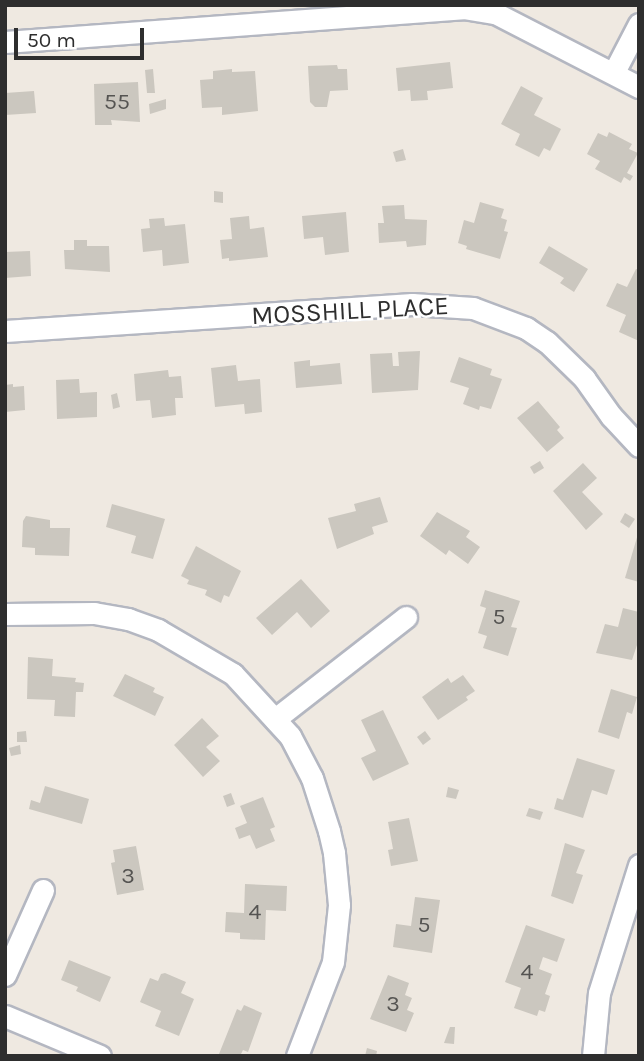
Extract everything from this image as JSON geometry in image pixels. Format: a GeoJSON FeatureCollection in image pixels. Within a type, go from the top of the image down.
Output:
{"type":"FeatureCollection","features":[{"type":"Feature","properties":{"kind":"street"},"geometry":{"type":"LineString","coordinates":[[5,42],[352,10],[481,10],[495,13],[639,87]]}},
{"type":"Feature","properties":{"kind":"street"},"geometry":{"type":"LineString","coordinates":[[614,72],[639,24]]}},
{"type":"Feature","properties":{"kind":"street","name":"MOSSHILL PLACE"},"geometry":{"type":"LineString","coordinates":[[5,331],[412,304],[441,303],[472,308],[526,328],[547,342],[584,378],[611,416],[639,446]]}},
{"type":"Feature","properties":{"kind":"street"},"geometry":{"type":"LineString","coordinates":[[5,614],[94,613],[128,619],[158,630],[233,674],[289,736],[312,778],[329,831],[337,877],[338,937],[333,962],[297,1056]]}},
{"type":"Feature","properties":{"kind":"street"},"geometry":{"type":"LineString","coordinates":[[275,719],[406,617]]}},
{"type":"Feature","properties":{"kind":"street"},"geometry":{"type":"LineString","coordinates":[[593,1056],[599,993],[639,865]]}},
{"type":"Feature","properties":{"kind":"street"},"geometry":{"type":"LineString","coordinates":[[5,975],[43,890]]}},
{"type":"Feature","properties":{"kind":"street"},"geometry":{"type":"LineString","coordinates":[[5,1016],[100,1056]]}},
{"type":"Feature","properties":{"kind":"building"},"geometry":{"type":"Polygon","coordinates":[[[450,62],[453,88],[427,91],[428,100],[411,101],[410,90],[398,91],[396,68],[450,62]]]}},
{"type":"Feature","properties":{"kind":"building"},"geometry":{"type":"Polygon","coordinates":[[[337,65],[338,69],[347,69],[348,90],[330,91],[327,107],[315,107],[310,102],[308,66],[337,65]]]}},
{"type":"Feature","properties":{"kind":"building"},"geometry":{"type":"Polygon","coordinates":[[[153,69],[155,93],[147,93],[145,70],[153,69]]]}},
{"type":"Feature","properties":{"kind":"building"},"geometry":{"type":"Polygon","coordinates":[[[232,69],[232,72],[255,71],[258,111],[222,115],[222,107],[202,108],[200,80],[213,79],[213,71],[232,69]]]}},
{"type":"Feature","properties":{"kind":"building"},"geometry":{"type":"Polygon","coordinates":[[[138,82],[140,122],[111,120],[112,125],[95,125],[94,84],[138,82]]]}},
{"type":"Feature","properties":{"kind":"building"},"geometry":{"type":"Polygon","coordinates":[[[521,86],[543,98],[534,115],[561,129],[550,151],[544,148],[539,157],[515,145],[520,134],[501,124],[521,86]]]}},
{"type":"Feature","properties":{"kind":"building"},"geometry":{"type":"Polygon","coordinates":[[[34,91],[36,113],[5,115],[5,93],[34,91]]]}},
{"type":"Feature","properties":{"kind":"building"},"geometry":{"type":"Polygon","coordinates":[[[166,99],[166,109],[150,114],[149,104],[166,99]]]}},
{"type":"Feature","properties":{"kind":"building"},"geometry":{"type":"Polygon","coordinates":[[[609,132],[632,144],[629,149],[638,153],[627,173],[633,176],[630,181],[624,177],[621,183],[595,169],[600,161],[587,154],[598,133],[607,137],[609,132]]]}},
{"type":"Feature","properties":{"kind":"building"},"geometry":{"type":"Polygon","coordinates":[[[403,149],[406,160],[396,162],[393,152],[403,149]]]}},
{"type":"Feature","properties":{"kind":"building"},"geometry":{"type":"Polygon","coordinates":[[[214,191],[223,192],[223,203],[214,202],[214,191]]]}},
{"type":"Feature","properties":{"kind":"building"},"geometry":{"type":"Polygon","coordinates":[[[480,202],[504,209],[501,218],[507,220],[504,231],[508,232],[500,259],[466,249],[467,246],[458,243],[464,220],[474,223],[480,202]]]}},
{"type":"Feature","properties":{"kind":"building"},"geometry":{"type":"Polygon","coordinates":[[[404,205],[405,219],[427,220],[426,245],[407,247],[406,241],[379,243],[378,223],[384,223],[382,206],[404,205]]]}},
{"type":"Feature","properties":{"kind":"building"},"geometry":{"type":"Polygon","coordinates":[[[346,212],[349,252],[325,255],[323,237],[304,239],[302,216],[346,212]]]}},
{"type":"Feature","properties":{"kind":"building"},"geometry":{"type":"Polygon","coordinates":[[[249,216],[250,229],[264,227],[268,257],[229,261],[229,258],[222,259],[220,240],[232,239],[230,218],[249,216]]]}},
{"type":"Feature","properties":{"kind":"building"},"geometry":{"type":"Polygon","coordinates":[[[164,218],[165,226],[185,224],[189,263],[163,266],[162,250],[143,252],[141,229],[150,228],[149,219],[164,218]]]}},
{"type":"Feature","properties":{"kind":"building"},"geometry":{"type":"Polygon","coordinates":[[[74,240],[87,240],[87,246],[109,246],[110,272],[65,269],[64,250],[74,250],[74,240]]]}},
{"type":"Feature","properties":{"kind":"building"},"geometry":{"type":"Polygon","coordinates":[[[549,246],[588,269],[574,292],[560,283],[564,278],[539,263],[549,246]]]}},
{"type":"Feature","properties":{"kind":"building"},"geometry":{"type":"Polygon","coordinates":[[[30,251],[31,276],[5,278],[5,252],[30,251]]]}},
{"type":"Feature","properties":{"kind":"building"},"geometry":{"type":"Polygon","coordinates":[[[636,269],[639,270],[639,341],[619,332],[626,315],[606,306],[617,283],[627,287],[636,269]]]}},
{"type":"Feature","properties":{"kind":"building"},"geometry":{"type":"Polygon","coordinates":[[[420,351],[418,390],[372,393],[370,354],[392,353],[393,366],[399,366],[398,352],[420,351]]]}},
{"type":"Feature","properties":{"kind":"building"},"geometry":{"type":"Polygon","coordinates":[[[459,357],[492,369],[490,375],[502,379],[491,409],[480,406],[479,410],[463,404],[469,388],[450,382],[459,357]]]}},
{"type":"Feature","properties":{"kind":"building"},"geometry":{"type":"Polygon","coordinates":[[[310,360],[310,366],[340,363],[342,384],[296,388],[294,362],[310,360]]]}},
{"type":"Feature","properties":{"kind":"building"},"geometry":{"type":"Polygon","coordinates":[[[236,365],[238,381],[260,379],[262,412],[245,414],[244,404],[215,407],[211,368],[236,365]]]}},
{"type":"Feature","properties":{"kind":"building"},"geometry":{"type":"Polygon","coordinates":[[[168,370],[169,377],[181,376],[183,398],[175,398],[176,415],[152,418],[150,400],[136,401],[134,374],[168,370]]]}},
{"type":"Feature","properties":{"kind":"building"},"geometry":{"type":"Polygon","coordinates":[[[79,379],[80,393],[97,392],[97,417],[57,419],[56,380],[79,379]]]}},
{"type":"Feature","properties":{"kind":"building"},"geometry":{"type":"Polygon","coordinates":[[[13,384],[13,387],[24,386],[25,410],[5,412],[5,385],[13,384]]]}},
{"type":"Feature","properties":{"kind":"building"},"geometry":{"type":"Polygon","coordinates":[[[117,393],[120,407],[113,409],[111,395],[117,393]]]}},
{"type":"Feature","properties":{"kind":"building"},"geometry":{"type":"Polygon","coordinates":[[[538,401],[560,427],[557,430],[564,438],[547,452],[517,418],[538,401]]]}},
{"type":"Feature","properties":{"kind":"building"},"geometry":{"type":"Polygon","coordinates":[[[540,461],[544,468],[534,474],[530,467],[540,461]]]}},
{"type":"Feature","properties":{"kind":"building"},"geometry":{"type":"Polygon","coordinates":[[[583,463],[597,478],[582,492],[603,514],[586,530],[553,491],[583,463]]]}},
{"type":"Feature","properties":{"kind":"building"},"geometry":{"type":"Polygon","coordinates":[[[380,497],[388,522],[372,527],[374,534],[337,549],[328,518],[356,511],[354,504],[380,497]]]}},
{"type":"Feature","properties":{"kind":"building"},"geometry":{"type":"Polygon","coordinates":[[[112,504],[165,519],[153,559],[131,553],[136,536],[106,527],[112,504]]]}},
{"type":"Feature","properties":{"kind":"building"},"geometry":{"type":"Polygon","coordinates":[[[437,512],[470,531],[466,537],[480,547],[468,564],[449,550],[446,555],[420,536],[437,512]]]}},
{"type":"Feature","properties":{"kind":"building"},"geometry":{"type":"Polygon","coordinates":[[[625,513],[635,519],[629,528],[620,522],[625,513]]]}},
{"type":"Feature","properties":{"kind":"building"},"geometry":{"type":"Polygon","coordinates":[[[26,516],[50,520],[50,528],[70,528],[69,556],[35,555],[35,548],[22,547],[23,521],[26,516]]]}},
{"type":"Feature","properties":{"kind":"building"},"geometry":{"type":"Polygon","coordinates":[[[639,534],[639,582],[625,578],[639,534]]]}},
{"type":"Feature","properties":{"kind":"building"},"geometry":{"type":"Polygon","coordinates":[[[196,546],[241,571],[229,597],[224,595],[221,603],[205,595],[207,590],[187,584],[189,580],[181,576],[196,546]]]}},
{"type":"Feature","properties":{"kind":"building"},"geometry":{"type":"Polygon","coordinates":[[[301,579],[330,611],[311,628],[297,612],[272,635],[256,618],[301,579]]]}},
{"type":"Feature","properties":{"kind":"building"},"geometry":{"type":"Polygon","coordinates":[[[485,590],[520,601],[511,627],[517,628],[508,656],[483,648],[487,636],[478,633],[486,608],[480,606],[485,590]]]}},
{"type":"Feature","properties":{"kind":"building"},"geometry":{"type":"Polygon","coordinates":[[[623,608],[639,612],[639,639],[632,660],[596,653],[605,624],[618,627],[623,608]]]}},
{"type":"Feature","properties":{"kind":"building"},"geometry":{"type":"Polygon","coordinates":[[[28,657],[53,659],[52,676],[76,678],[75,682],[84,683],[83,692],[76,692],[75,717],[54,716],[55,700],[27,699],[28,657]]]}},
{"type":"Feature","properties":{"kind":"building"},"geometry":{"type":"Polygon","coordinates":[[[125,674],[155,688],[153,692],[164,697],[155,716],[113,696],[125,674]]]}},
{"type":"Feature","properties":{"kind":"building"},"geometry":{"type":"Polygon","coordinates":[[[463,675],[475,691],[466,697],[468,700],[438,720],[422,697],[448,678],[451,683],[463,675]]]}},
{"type":"Feature","properties":{"kind":"building"},"geometry":{"type":"Polygon","coordinates":[[[611,689],[637,697],[632,714],[627,712],[619,739],[598,732],[611,689]]]}},
{"type":"Feature","properties":{"kind":"building"},"geometry":{"type":"Polygon","coordinates":[[[383,710],[409,764],[373,781],[361,758],[376,751],[361,720],[383,710]]]}},
{"type":"Feature","properties":{"kind":"building"},"geometry":{"type":"Polygon","coordinates":[[[202,718],[219,736],[206,747],[220,761],[203,777],[174,745],[202,718]]]}},
{"type":"Feature","properties":{"kind":"building"},"geometry":{"type":"Polygon","coordinates":[[[26,731],[27,742],[17,742],[17,732],[26,731]]]}},
{"type":"Feature","properties":{"kind":"building"},"geometry":{"type":"Polygon","coordinates":[[[425,731],[431,739],[423,745],[417,737],[425,731]]]}},
{"type":"Feature","properties":{"kind":"building"},"geometry":{"type":"Polygon","coordinates":[[[20,745],[21,754],[11,756],[9,748],[20,745]]]}},
{"type":"Feature","properties":{"kind":"building"},"geometry":{"type":"Polygon","coordinates":[[[577,758],[615,770],[607,795],[592,790],[583,818],[554,809],[557,798],[563,800],[577,758]]]}},
{"type":"Feature","properties":{"kind":"building"},"geometry":{"type":"Polygon","coordinates":[[[45,786],[89,799],[82,824],[29,809],[31,800],[40,803],[45,786]]]}},
{"type":"Feature","properties":{"kind":"building"},"geometry":{"type":"Polygon","coordinates":[[[448,787],[459,790],[456,799],[446,797],[448,787]]]}},
{"type":"Feature","properties":{"kind":"building"},"geometry":{"type":"Polygon","coordinates":[[[231,793],[235,804],[227,807],[223,796],[231,793]]]}},
{"type":"Feature","properties":{"kind":"building"},"geometry":{"type":"Polygon","coordinates":[[[263,797],[275,827],[270,829],[275,841],[256,849],[250,835],[239,839],[235,828],[247,823],[240,806],[263,797]]]}},
{"type":"Feature","properties":{"kind":"building"},"geometry":{"type":"Polygon","coordinates":[[[529,808],[543,812],[540,820],[526,816],[529,808]]]}},
{"type":"Feature","properties":{"kind":"building"},"geometry":{"type":"Polygon","coordinates":[[[409,818],[418,861],[391,866],[388,850],[393,849],[388,822],[409,818]]]}},
{"type":"Feature","properties":{"kind":"building"},"geometry":{"type":"Polygon","coordinates":[[[565,843],[585,850],[576,873],[583,875],[573,904],[551,896],[565,843]]]}},
{"type":"Feature","properties":{"kind":"building"},"geometry":{"type":"Polygon","coordinates":[[[136,846],[144,890],[117,895],[111,863],[115,862],[113,850],[136,846]]]}},
{"type":"Feature","properties":{"kind":"building"},"geometry":{"type":"Polygon","coordinates":[[[245,884],[287,886],[286,911],[266,910],[265,940],[240,939],[240,933],[225,932],[226,912],[244,913],[245,884]]]}},
{"type":"Feature","properties":{"kind":"building"},"geometry":{"type":"Polygon","coordinates":[[[415,897],[440,900],[432,953],[393,947],[396,924],[411,926],[415,897]]]}},
{"type":"Feature","properties":{"kind":"building"},"geometry":{"type":"Polygon","coordinates":[[[526,925],[565,939],[557,962],[543,957],[539,969],[552,974],[545,994],[550,996],[545,1012],[539,1010],[537,1016],[514,1008],[521,988],[505,982],[526,925]]]}},
{"type":"Feature","properties":{"kind":"building"},"geometry":{"type":"Polygon","coordinates":[[[69,960],[111,977],[100,1002],[76,991],[78,987],[61,980],[69,960]]]}},
{"type":"Feature","properties":{"kind":"building"},"geometry":{"type":"Polygon","coordinates":[[[165,973],[186,982],[181,993],[194,999],[179,1036],[155,1026],[161,1011],[140,1002],[150,978],[158,981],[161,974],[165,973]]]}},
{"type":"Feature","properties":{"kind":"building"},"geometry":{"type":"Polygon","coordinates":[[[388,975],[409,983],[405,995],[412,998],[407,1010],[414,1013],[406,1032],[370,1019],[388,975]]]}},
{"type":"Feature","properties":{"kind":"building"},"geometry":{"type":"Polygon","coordinates":[[[244,1005],[262,1013],[248,1052],[243,1050],[240,1056],[219,1054],[237,1009],[241,1011],[244,1005]]]}},
{"type":"Feature","properties":{"kind":"building"},"geometry":{"type":"Polygon","coordinates":[[[450,1027],[455,1027],[454,1044],[444,1043],[450,1027]]]}},
{"type":"Feature","properties":{"kind":"building"},"geometry":{"type":"Polygon","coordinates":[[[367,1048],[377,1051],[376,1056],[365,1056],[367,1048]]]}}]}
